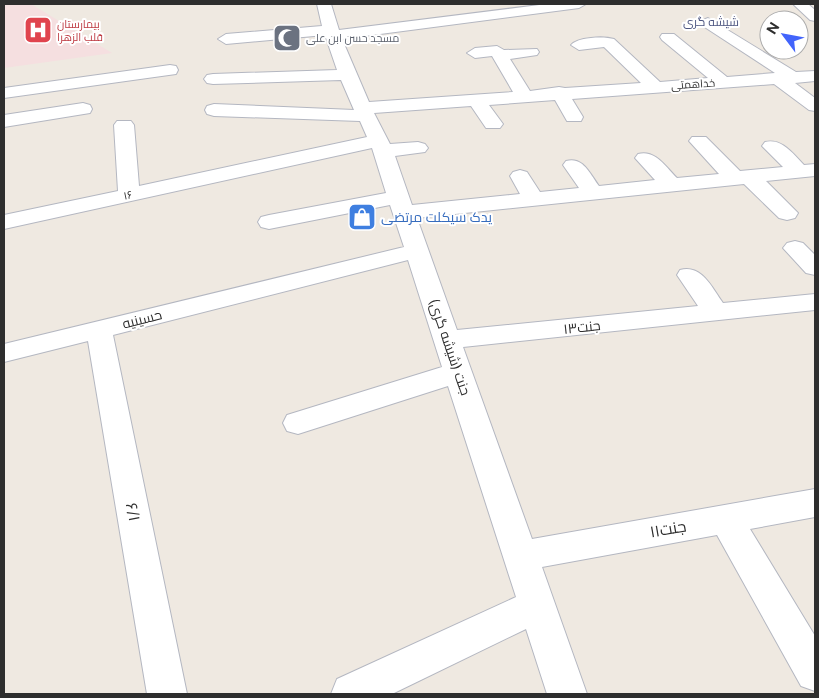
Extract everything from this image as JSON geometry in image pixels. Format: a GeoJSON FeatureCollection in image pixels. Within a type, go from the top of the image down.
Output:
{"type":"FeatureCollection","features":[{"type":"Feature","properties":{"kind":"street"},"geometry":{"type":"LineString","coordinates":[[226,39],[328,23],[490,16],[579,4]]}},
{"type":"Feature","properties":{"kind":"street","name":"جنت (شیشه گری)"},"geometry":{"type":"LineString","coordinates":[[328,23],[364,112],[381,146],[568,694]]}},
{"type":"Feature","properties":{"kind":"street"},"geometry":{"type":"LineString","coordinates":[[708,23],[785,78],[815,106]]}},
{"type":"Feature","properties":{"kind":"street"},"geometry":{"type":"LineString","coordinates":[[668,37],[723,82]]}},
{"type":"Feature","properties":{"kind":"street"},"geometry":{"type":"LineString","coordinates":[[579,45],[608,42],[654,86]]}},
{"type":"Feature","properties":{"kind":"street"},"geometry":{"type":"LineString","coordinates":[[475,53],[498,51],[524,95]]}},
{"type":"Feature","properties":{"kind":"street"},"geometry":{"type":"LineString","coordinates":[[500,55],[531,52]]}},
{"type":"Feature","properties":{"kind":"street"},"geometry":{"type":"LineString","coordinates":[[4,92],[170,70]]}},
{"type":"Feature","properties":{"kind":"street"},"geometry":{"type":"LineString","coordinates":[[213,79],[349,75]]}},
{"type":"Feature","properties":{"kind":"street","name":"خداهمتی"},"geometry":{"type":"LineString","coordinates":[[214,110],[364,112],[524,95],[562,87],[654,86],[815,76]]}},
{"type":"Feature","properties":{"kind":"street"},"geometry":{"type":"LineString","coordinates":[[562,87],[574,117]]}},
{"type":"Feature","properties":{"kind":"street"},"geometry":{"type":"LineString","coordinates":[[476,99],[493,124]]}},
{"type":"Feature","properties":{"kind":"street"},"geometry":{"type":"LineString","coordinates":[[4,121],[83,110]]}},
{"type":"Feature","properties":{"kind":"street"},"geometry":{"type":"LineString","coordinates":[[124,125],[129,194]]}},
{"type":"Feature","properties":{"kind":"street"},"geometry":{"type":"LineString","coordinates":[[699,141],[787,213]]}},
{"type":"Feature","properties":{"kind":"street","name":"۱۶"},"geometry":{"type":"LineString","coordinates":[[4,222],[253,168],[381,146],[418,148]]}},
{"type":"Feature","properties":{"kind":"street"},"geometry":{"type":"LineString","coordinates":[[772,146],[808,171]]}},
{"type":"Feature","properties":{"kind":"street"},"geometry":{"type":"LineString","coordinates":[[645,158],[672,185]]}},
{"type":"Feature","properties":{"kind":"street"},"geometry":{"type":"LineString","coordinates":[[573,165],[593,193]]}},
{"type":"Feature","properties":{"kind":"street"},"geometry":{"type":"LineString","coordinates":[[269,222],[401,205],[533,200],[808,171]]}},
{"type":"Feature","properties":{"kind":"street"},"geometry":{"type":"LineString","coordinates":[[520,176],[533,200]]}},
{"type":"Feature","properties":{"kind":"street"},"geometry":{"type":"LineString","coordinates":[[795,248],[815,268]]}},
{"type":"Feature","properties":{"kind":"street","name":"حسینیه"},"geometry":{"type":"LineString","coordinates":[[4,353],[417,251]]}},
{"type":"Feature","properties":{"kind":"street"},"geometry":{"type":"LineString","coordinates":[[689,275],[717,313]]}},
{"type":"Feature","properties":{"kind":"street","name":"جنت۱۳"},"geometry":{"type":"LineString","coordinates":[[447,340],[815,302]]}},
{"type":"Feature","properties":{"kind":"street","name":"۶/۱"},"geometry":{"type":"LineString","coordinates":[[99,330],[167,694]]}},
{"type":"Feature","properties":{"kind":"street"},"geometry":{"type":"LineString","coordinates":[[298,423],[458,372]]}},
{"type":"Feature","properties":{"kind":"street","name":"جنت۱۱"},"geometry":{"type":"LineString","coordinates":[[520,556],[815,503]]}},
{"type":"Feature","properties":{"kind":"street"},"geometry":{"type":"LineString","coordinates":[[726,519],[815,672]]}},
{"type":"Feature","properties":{"kind":"street"},"geometry":{"type":"LineString","coordinates":[[351,693],[537,606]]}},
{"type":"Feature","properties":{"kind":"shaded area","name":"بیمارستان قلب الزهرا"},"geometry":{"type":"Polygon","coordinates":[[[4,4],[31,4],[112,53],[4,68],[4,4]]]}},
{"type":"Feature","properties":{"kind":"place","name":"بیمارستان قلب الزهرا"},"geometry":{"type":"Point","coordinates":[38,30]}},
{"type":"Feature","properties":{"kind":"place","name":"مسجد حسن ابن علی"},"geometry":{"type":"Point","coordinates":[287,38]}},
{"type":"Feature","properties":{"kind":"place","name":"یدک سیکلت مرتضی"},"geometry":{"type":"Point","coordinates":[362,217]}},
{"type":"Feature","properties":{"kind":"district","name":"شیشه گری"},"geometry":{"type":"Point","coordinates":[711,22]}}]}
